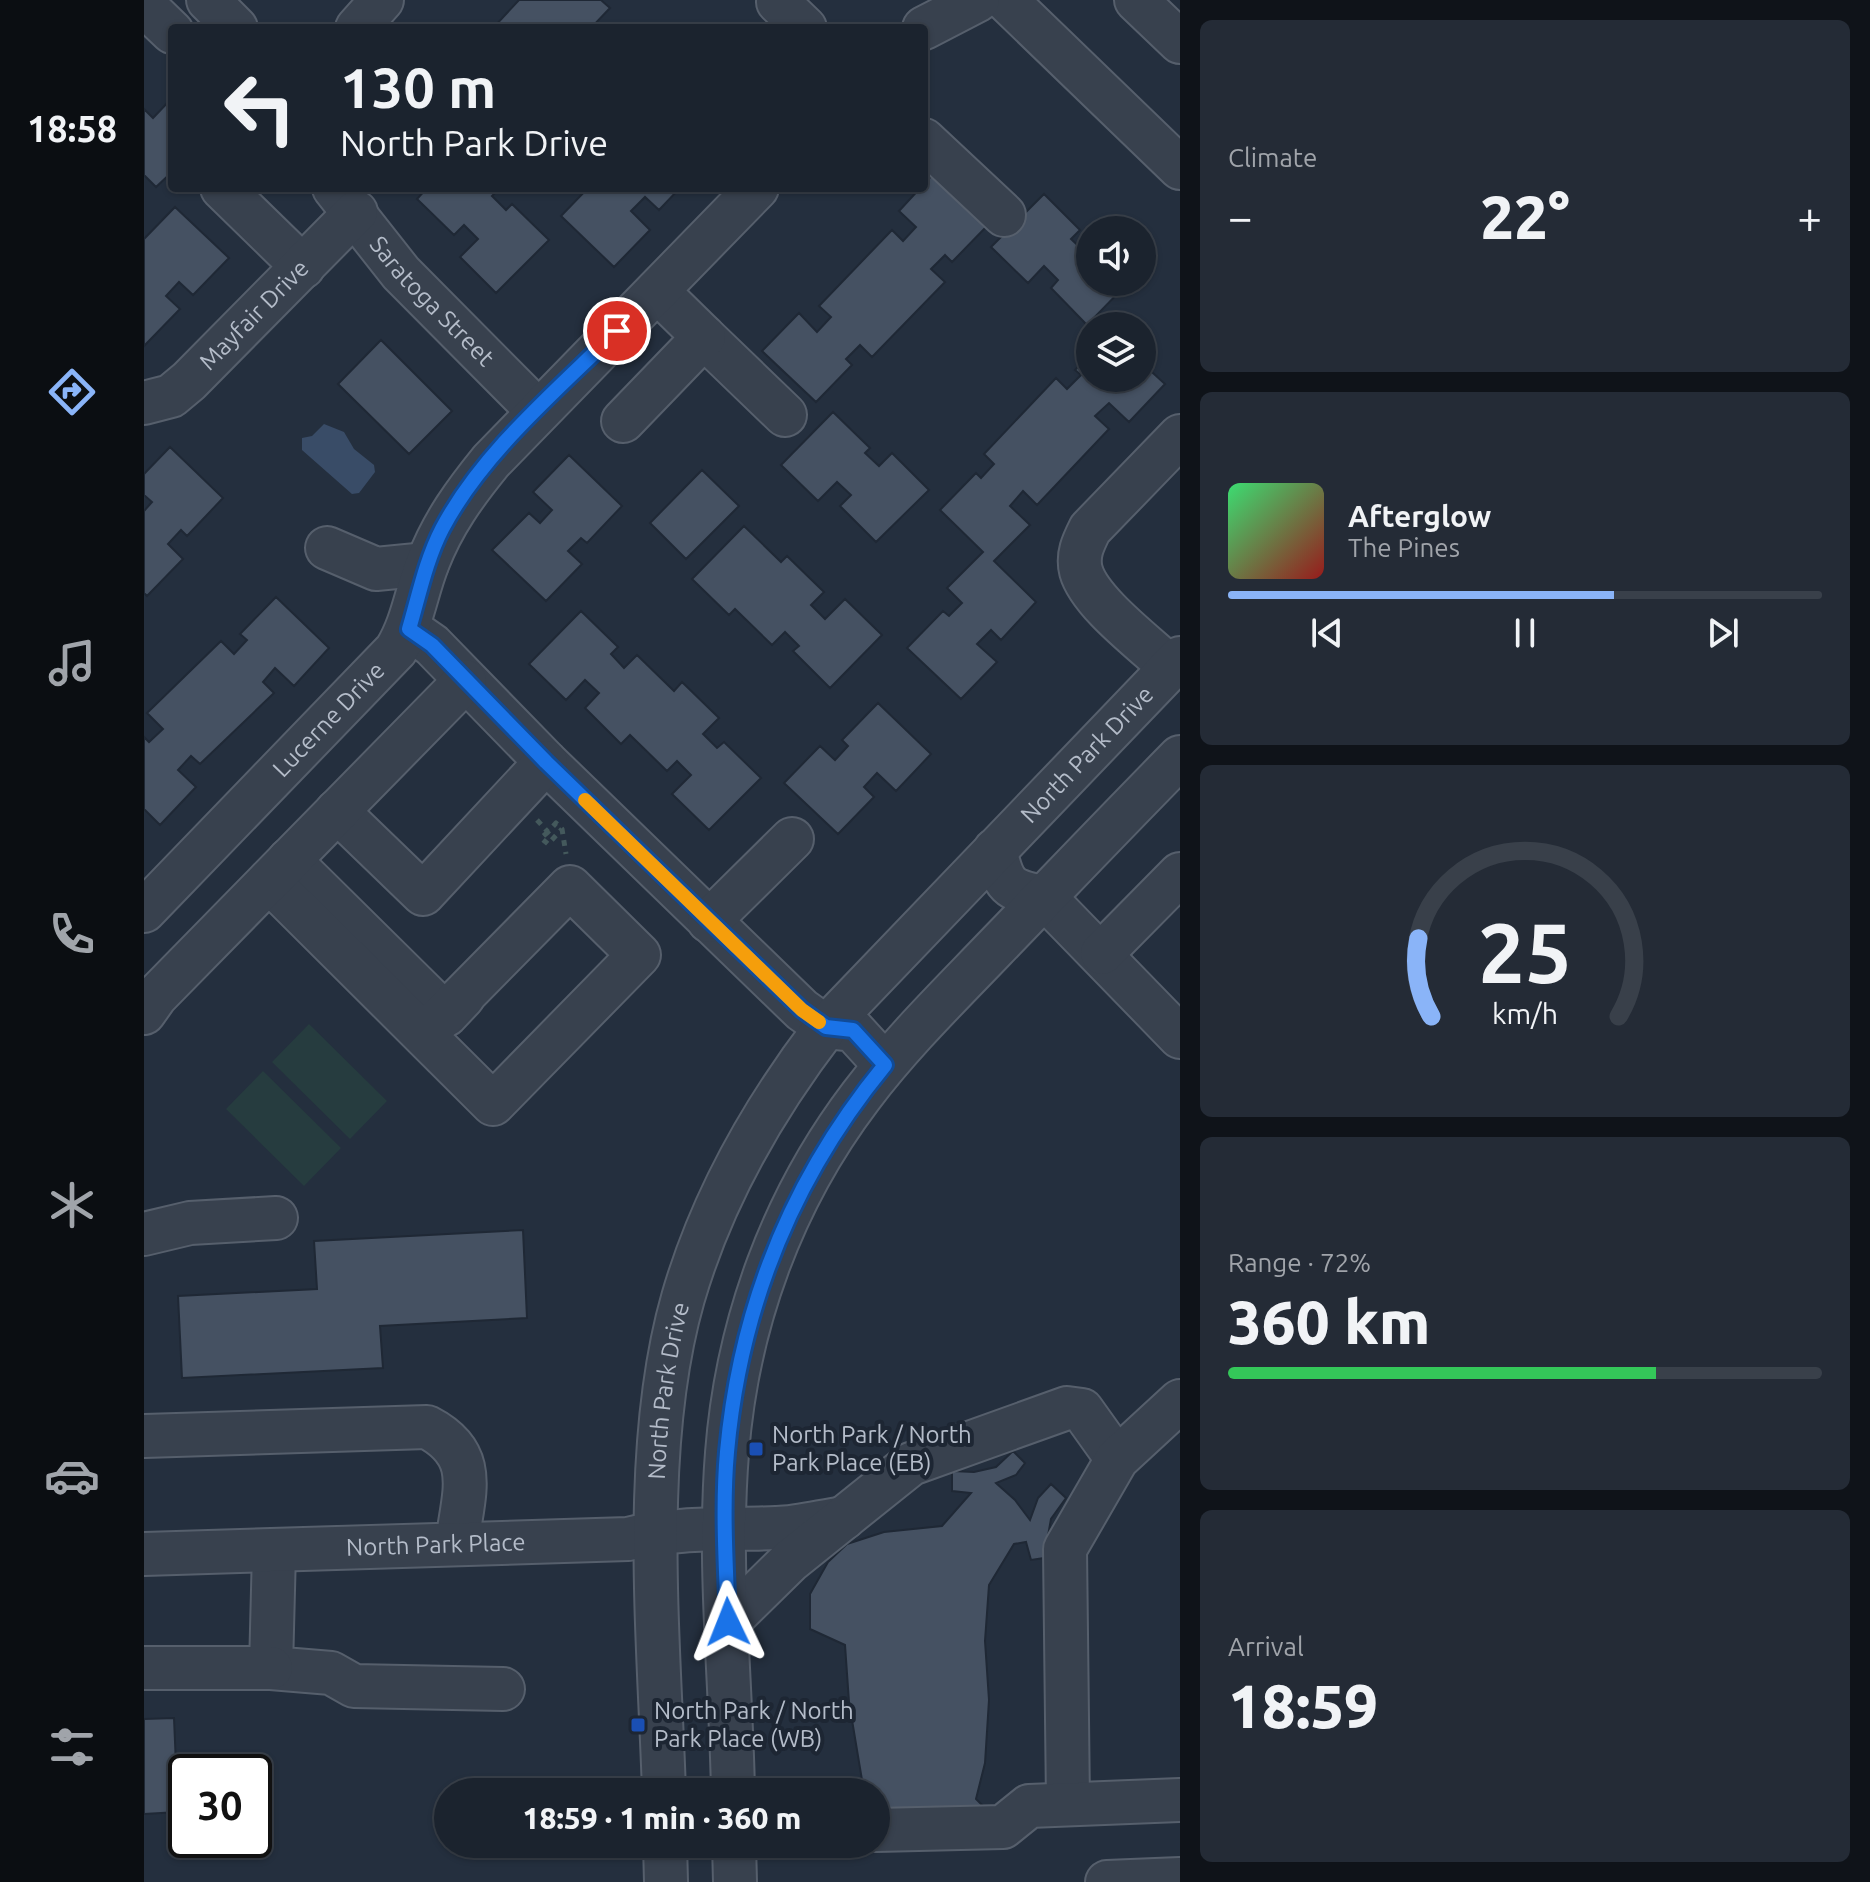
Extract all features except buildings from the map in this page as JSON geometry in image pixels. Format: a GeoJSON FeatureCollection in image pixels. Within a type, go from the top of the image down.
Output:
{"type":"FeatureCollection","features":[{"type":"Feature","properties":{"kind":"street"},"geometry":{"type":"LineString","coordinates":[[208,0],[232,24]]}},
{"type":"Feature","properties":{"kind":"street"},"geometry":{"type":"LineString","coordinates":[[361,24],[382,0]]}},
{"type":"Feature","properties":{"kind":"street"},"geometry":{"type":"LineString","coordinates":[[908,24],[917,0]]}},
{"type":"Feature","properties":{"kind":"street"},"geometry":{"type":"LineString","coordinates":[[928,26],[978,0]]}},
{"type":"Feature","properties":{"kind":"street"},"geometry":{"type":"LineString","coordinates":[[1006,0],[1180,168]]}},
{"type":"Feature","properties":{"kind":"street"},"geometry":{"type":"LineString","coordinates":[[1136,0],[1180,42]]}},
{"type":"Feature","properties":{"kind":"street"},"geometry":{"type":"LineString","coordinates":[[928,144],[1004,215]]}},
{"type":"Feature","properties":{"kind":"street"},"geometry":{"type":"LineString","coordinates":[[226,192],[303,267]]}},
{"type":"Feature","properties":{"kind":"street"},"geometry":{"type":"LineString","coordinates":[[753,192],[537,410],[456,503],[427,564],[409,629],[432,645],[546,762],[802,1010],[826,1027],[853,1030],[885,1065]]}},
{"type":"Feature","properties":{"kind":"street","name":"Mayfair Drive"},"geometry":{"type":"LineString","coordinates":[[144,403],[171,396],[189,381],[303,267],[346,196]]}},
{"type":"Feature","properties":{"kind":"street","name":"Saratoga Street"},"geometry":{"type":"LineString","coordinates":[[346,196],[401,273],[537,410]]}},
{"type":"Feature","properties":{"kind":"street"},"geometry":{"type":"LineString","coordinates":[[657,291],[785,415]]}},
{"type":"Feature","properties":{"kind":"street"},"geometry":{"type":"LineString","coordinates":[[623,421],[704,337]]}},
{"type":"Feature","properties":{"kind":"street"},"geometry":{"type":"LineString","coordinates":[[1175,663],[1091,591],[1081,570],[1080,548],[1090,529],[1180,436]]}},
{"type":"Feature","properties":{"kind":"street"},"geometry":{"type":"LineString","coordinates":[[327,548],[376,569],[427,564]]}},
{"type":"Feature","properties":{"kind":"street","name":"Lucerne Drive"},"geometry":{"type":"LineString","coordinates":[[146,906],[380,668],[409,629]]}},
{"type":"Feature","properties":{"kind":"street","name":"North Park Drive"},"geometry":{"type":"LineString","coordinates":[[664,1778],[657,1532],[661,1421],[682,1300],[730,1176],[788,1075],[826,1027],[1175,663]]}},
{"type":"Feature","properties":{"kind":"street"},"geometry":{"type":"LineString","coordinates":[[144,1013],[156,996],[465,681]]}},
{"type":"Feature","properties":{"kind":"street"},"geometry":{"type":"LineString","coordinates":[[730,1778],[725,1527],[727,1453],[738,1372],[751,1313],[769,1258],[799,1194],[833,1135],[885,1065],[1180,757]]}},
{"type":"Feature","properties":{"kind":"street"},"geometry":{"type":"LineString","coordinates":[[337,811],[423,894],[546,762]]}},
{"type":"Feature","properties":{"kind":"street"},"geometry":{"type":"LineString","coordinates":[[709,921],[792,839]]}},
{"type":"Feature","properties":{"kind":"street"},"geometry":{"type":"LineString","coordinates":[[995,850],[1002,878],[1017,892],[1044,897],[1173,1017]]}},
{"type":"Feature","properties":{"kind":"street"},"geometry":{"type":"LineString","coordinates":[[279,871],[435,1025],[493,1104],[639,955],[570,887],[435,1025],[425,1036],[493,1103],[639,955],[571,888],[435,1025]]}},
{"type":"Feature","properties":{"kind":"street"},"geometry":{"type":"LineString","coordinates":[[1102,953],[1180,874]]}},
{"type":"Feature","properties":{"kind":"street"},"geometry":{"type":"LineString","coordinates":[[144,1234],[190,1223],[276,1218]]}},
{"type":"Feature","properties":{"kind":"street"},"geometry":{"type":"LineString","coordinates":[[1068,1803],[1065,1549],[1117,1459],[1180,1401]]}},
{"type":"Feature","properties":{"kind":"street"},"geometry":{"type":"LineString","coordinates":[[728,1622],[790,1561],[911,1464],[1067,1408],[1082,1410],[1117,1459]]}},
{"type":"Feature","properties":{"kind":"street"},"geometry":{"type":"LineString","coordinates":[[144,1436],[427,1427],[459,1450],[464,1469],[457,1544]]}},
{"type":"Feature","properties":{"kind":"street","name":"North Park Place"},"geometry":{"type":"LineString","coordinates":[[144,1554],[628,1539],[657,1532],[725,1527],[778,1528],[844,1518]]}},
{"type":"Feature","properties":{"kind":"street"},"geometry":{"type":"LineString","coordinates":[[271,1668],[274,1551]]}},
{"type":"Feature","properties":{"kind":"street"},"geometry":{"type":"LineString","coordinates":[[144,1668],[271,1668],[331,1673],[354,1686],[503,1689]]}},
{"type":"Feature","properties":{"kind":"street"},"geometry":{"type":"LineString","coordinates":[[890,1830],[1003,1827],[1029,1806],[1180,1800]]}},
{"type":"Feature","properties":{"kind":"street"},"geometry":{"type":"LineString","coordinates":[[665,1858],[666,1882]]}},
{"type":"Feature","properties":{"kind":"street"},"geometry":{"type":"LineString","coordinates":[[734,1858],[735,1882]]}},
{"type":"Feature","properties":{"kind":"street"},"geometry":{"type":"LineString","coordinates":[[1107,1882],[1180,1879]]}},
{"type":"Feature","properties":{"kind":"path"},"geometry":{"type":"LineString","coordinates":[[514,797],[548,832],[556,823],[562,829],[570,887]]}},
{"type":"Feature","properties":{"kind":"path"},"geometry":{"type":"LineString","coordinates":[[557,823],[541,838],[548,844],[562,829]]}},
{"type":"Feature","properties":{"kind":"green space"},"geometry":{"type":"Polygon","coordinates":[[[309,1024],[387,1101],[350,1139],[272,1062],[309,1024]]]}},
{"type":"Feature","properties":{"kind":"green space"},"geometry":{"type":"Polygon","coordinates":[[[263,1071],[341,1148],[304,1186],[226,1109],[263,1071]]]}},
{"type":"Feature","properties":{"kind":"water"},"geometry":{"type":"Polygon","coordinates":[[[324,424],[344,432],[354,449],[374,465],[375,472],[359,493],[352,494],[302,450],[302,438],[312,436],[324,424]]]}},
{"type":"Feature","properties":{"kind":"slow traffic"},"geometry":{"type":"LineString","coordinates":[[585,800],[802,1010],[819,1022]]}},
{"type":"Feature","properties":{"kind":"place","name":"North Park / North Park Place (EB)"},"geometry":{"type":"Point","coordinates":[756,1449]}},
{"type":"Feature","properties":{"kind":"place","name":"North Park / North Park Place (WB)"},"geometry":{"type":"Point","coordinates":[638,1725]}},
{"type":"Feature","properties":{"kind":"route"},"geometry":{"type":"LineString","coordinates":[[617,331],[537,410],[456,503],[427,564],[409,629],[432,645],[546,762],[802,1010],[826,1027],[853,1030],[866,1040],[885,1065],[833,1135],[799,1194],[769,1258],[751,1313],[738,1372],[727,1453],[725,1527],[728,1622]]}}]}
